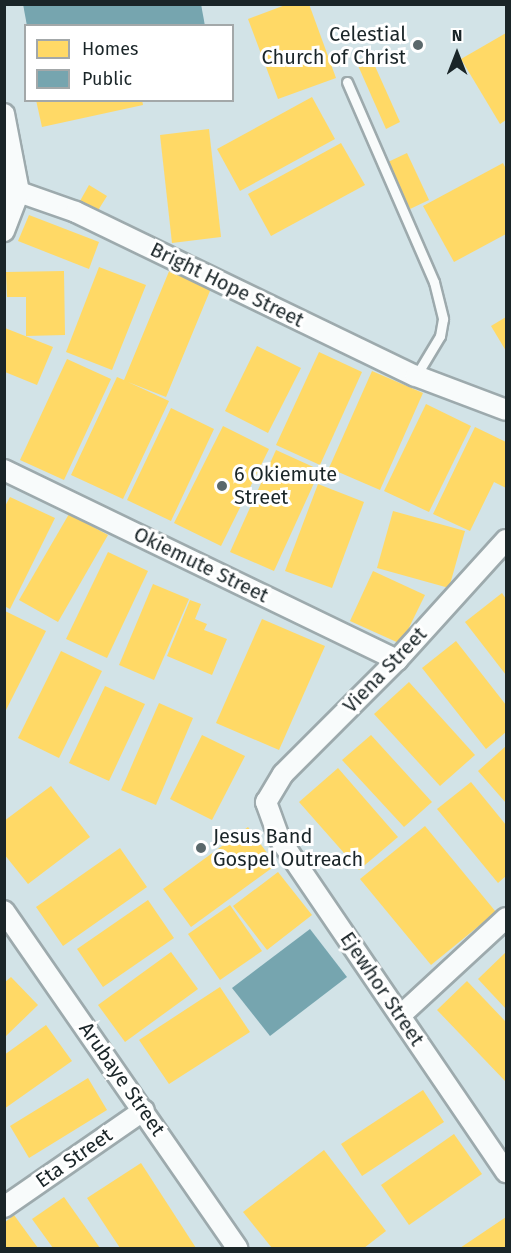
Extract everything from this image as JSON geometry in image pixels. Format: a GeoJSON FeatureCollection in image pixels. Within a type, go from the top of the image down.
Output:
{"type":"FeatureCollection","features":[{"type":"Feature","properties":{"kind":"street"},"geometry":{"type":"LineString","coordinates":[[4,114],[12,189],[4,231]]}},
{"type":"Feature","properties":{"kind":"street","name":"Bright Hope Street"},"geometry":{"type":"LineString","coordinates":[[12,189],[76,212],[416,376],[507,410]]}},
{"type":"Feature","properties":{"kind":"street","name":"Okiemute Street"},"geometry":{"type":"LineString","coordinates":[[4,470],[397,660]]}},
{"type":"Feature","properties":{"kind":"street","name":"Viena Street"},"geometry":{"type":"LineString","coordinates":[[266,802],[283,774],[397,660],[507,540]]}},
{"type":"Feature","properties":{"kind":"street","name":"Ejewhor Street"},"geometry":{"type":"LineString","coordinates":[[266,802],[279,838],[507,1172]]}},
{"type":"Feature","properties":{"kind":"street","name":"Arubaye Street"},"geometry":{"type":"LineString","coordinates":[[4,911],[144,1110],[237,1248]]}},
{"type":"Feature","properties":{"kind":"street"},"geometry":{"type":"LineString","coordinates":[[401,1015],[507,918]]}},
{"type":"Feature","properties":{"kind":"street","name":"Eta Street"},"geometry":{"type":"LineString","coordinates":[[4,1207],[144,1110]]}},
{"type":"Feature","properties":{"kind":"lane"},"geometry":{"type":"LineString","coordinates":[[347,82],[435,282],[443,319],[440,336],[416,376]]}},
{"type":"Feature","properties":{"kind":"building: Homes"},"geometry":{"type":"Polygon","coordinates":[[[288,4],[309,4],[336,78],[278,99],[248,19],[288,4]]]}},
{"type":"Feature","properties":{"kind":"building: Homes"},"geometry":{"type":"Polygon","coordinates":[[[506,33],[506,120],[500,124],[461,59],[506,33]]]}},
{"type":"Feature","properties":{"kind":"building: Homes"},"geometry":{"type":"Polygon","coordinates":[[[370,55],[400,122],[386,129],[356,61],[370,55]]]}},
{"type":"Feature","properties":{"kind":"building: Homes"},"geometry":{"type":"Polygon","coordinates":[[[312,97],[335,139],[240,191],[217,149],[312,97]]]}},
{"type":"Feature","properties":{"kind":"building: Homes"},"geometry":{"type":"Polygon","coordinates":[[[36,102],[142,102],[143,105],[42,127],[36,102]]]}},
{"type":"Feature","properties":{"kind":"building: Homes"},"geometry":{"type":"Polygon","coordinates":[[[209,129],[221,237],[172,243],[160,135],[209,129]]]}},
{"type":"Feature","properties":{"kind":"building: Homes"},"geometry":{"type":"Polygon","coordinates":[[[341,143],[365,185],[271,236],[248,194],[341,143]]]}},
{"type":"Feature","properties":{"kind":"building: Homes"},"geometry":{"type":"Polygon","coordinates":[[[407,153],[429,200],[410,209],[388,162],[407,153]]]}},
{"type":"Feature","properties":{"kind":"building: Homes"},"geometry":{"type":"Polygon","coordinates":[[[503,163],[506,169],[506,234],[454,262],[423,206],[503,163]]]}},
{"type":"Feature","properties":{"kind":"building: Homes"},"geometry":{"type":"Polygon","coordinates":[[[89,185],[107,196],[97,212],[80,201],[89,185]]]}},
{"type":"Feature","properties":{"kind":"building: Homes"},"geometry":{"type":"Polygon","coordinates":[[[29,215],[99,242],[89,269],[18,241],[29,215]]]}},
{"type":"Feature","properties":{"kind":"building: Homes"},"geometry":{"type":"Polygon","coordinates":[[[99,267],[146,285],[112,370],[66,352],[99,267]]]}},
{"type":"Feature","properties":{"kind":"building: Homes"},"geometry":{"type":"Polygon","coordinates":[[[170,269],[212,286],[166,397],[128,382],[169,401],[123,499],[71,475],[117,377],[124,380],[170,269]]]}},
{"type":"Feature","properties":{"kind":"building: Homes"},"geometry":{"type":"Polygon","coordinates":[[[64,271],[65,335],[26,336],[26,297],[7,297],[6,272],[64,271]]]}},
{"type":"Feature","properties":{"kind":"building: Homes"},"geometry":{"type":"Polygon","coordinates":[[[506,317],[506,351],[491,326],[506,317]]]}},
{"type":"Feature","properties":{"kind":"building: Homes"},"geometry":{"type":"Polygon","coordinates":[[[5,328],[53,347],[37,385],[5,372],[5,328]]]}},
{"type":"Feature","properties":{"kind":"building: Homes"},"geometry":{"type":"Polygon","coordinates":[[[257,346],[301,368],[268,433],[225,411],[257,346]]]}},
{"type":"Feature","properties":{"kind":"building: Homes"},"geometry":{"type":"Polygon","coordinates":[[[319,352],[362,372],[320,465],[276,445],[319,352]]]}},
{"type":"Feature","properties":{"kind":"building: Homes"},"geometry":{"type":"Polygon","coordinates":[[[67,359],[111,379],[64,480],[20,460],[67,359]]]}},
{"type":"Feature","properties":{"kind":"building: Homes"},"geometry":{"type":"Polygon","coordinates":[[[372,371],[423,393],[380,490],[329,468],[372,371]]]}},
{"type":"Feature","properties":{"kind":"building: Homes"},"geometry":{"type":"Polygon","coordinates":[[[426,404],[471,426],[429,512],[384,491],[426,404]]]}},
{"type":"Feature","properties":{"kind":"building: Homes"},"geometry":{"type":"Polygon","coordinates":[[[171,408],[214,429],[171,521],[127,500],[171,408]]]}},
{"type":"Feature","properties":{"kind":"building: Homes","name":"6 Okiemute Street"},"geometry":{"type":"Polygon","coordinates":[[[223,426],[269,449],[221,546],[174,523],[223,426]]]}},
{"type":"Feature","properties":{"kind":"building: Homes"},"geometry":{"type":"Polygon","coordinates":[[[475,427],[506,442],[506,488],[494,482],[470,531],[433,514],[475,427]]]}},
{"type":"Feature","properties":{"kind":"building: Homes"},"geometry":{"type":"Polygon","coordinates":[[[276,450],[320,470],[274,571],[230,552],[276,450]]]}},
{"type":"Feature","properties":{"kind":"building: Homes"},"geometry":{"type":"Polygon","coordinates":[[[318,484],[364,502],[332,588],[285,571],[318,484]]]}},
{"type":"Feature","properties":{"kind":"building: Homes"},"geometry":{"type":"Polygon","coordinates":[[[10,497],[55,518],[10,609],[4,606],[4,508],[10,497]]]}},
{"type":"Feature","properties":{"kind":"building: Homes"},"geometry":{"type":"Polygon","coordinates":[[[393,511],[465,531],[449,588],[377,568],[393,511]]]}},
{"type":"Feature","properties":{"kind":"building: Homes"},"geometry":{"type":"Polygon","coordinates":[[[69,514],[108,535],[58,622],[19,600],[69,514]]]}},
{"type":"Feature","properties":{"kind":"building: Homes"},"geometry":{"type":"Polygon","coordinates":[[[108,552],[148,571],[107,658],[66,639],[108,552]]]}},
{"type":"Feature","properties":{"kind":"building: Homes"},"geometry":{"type":"Polygon","coordinates":[[[373,571],[425,595],[401,644],[350,621],[373,571]]]}},
{"type":"Feature","properties":{"kind":"building: Homes"},"geometry":{"type":"Polygon","coordinates":[[[153,584],[189,599],[154,680],[119,665],[153,584]]]}},
{"type":"Feature","properties":{"kind":"building: Homes"},"geometry":{"type":"Polygon","coordinates":[[[502,593],[506,599],[506,675],[465,622],[502,593]]]}},
{"type":"Feature","properties":{"kind":"building: Homes"},"geometry":{"type":"Polygon","coordinates":[[[190,600],[201,604],[195,619],[207,624],[204,630],[227,639],[212,675],[167,656],[190,600]]]}},
{"type":"Feature","properties":{"kind":"building: Homes"},"geometry":{"type":"Polygon","coordinates":[[[4,612],[46,631],[4,714],[4,612]]]}},
{"type":"Feature","properties":{"kind":"building: Homes"},"geometry":{"type":"Polygon","coordinates":[[[262,619],[325,646],[279,750],[216,723],[262,619]]]}},
{"type":"Feature","properties":{"kind":"building: Homes"},"geometry":{"type":"Polygon","coordinates":[[[456,641],[506,705],[506,732],[486,749],[422,668],[456,641]]]}},
{"type":"Feature","properties":{"kind":"building: Homes"},"geometry":{"type":"Polygon","coordinates":[[[61,651],[102,671],[59,758],[18,738],[61,651]]]}},
{"type":"Feature","properties":{"kind":"building: Homes"},"geometry":{"type":"Polygon","coordinates":[[[409,682],[475,755],[440,786],[374,714],[409,682]]]}},
{"type":"Feature","properties":{"kind":"building: Homes"},"geometry":{"type":"Polygon","coordinates":[[[105,686],[145,704],[109,781],[69,763],[105,686]]]}},
{"type":"Feature","properties":{"kind":"building: Homes"},"geometry":{"type":"Polygon","coordinates":[[[159,703],[193,718],[156,805],[121,790],[159,703]]]}},
{"type":"Feature","properties":{"kind":"building: Homes"},"geometry":{"type":"Polygon","coordinates":[[[202,735],[245,756],[212,820],[170,799],[202,735]]]}},
{"type":"Feature","properties":{"kind":"building: Homes"},"geometry":{"type":"Polygon","coordinates":[[[371,735],[432,802],[404,827],[342,760],[371,735]]]}},
{"type":"Feature","properties":{"kind":"building: Homes"},"geometry":{"type":"Polygon","coordinates":[[[506,746],[506,803],[478,771],[506,746]]]}},
{"type":"Feature","properties":{"kind":"building: Homes"},"geometry":{"type":"Polygon","coordinates":[[[338,768],[398,837],[359,870],[299,802],[338,768]]]}},
{"type":"Feature","properties":{"kind":"building: Homes"},"geometry":{"type":"Polygon","coordinates":[[[471,782],[506,825],[506,876],[498,883],[437,809],[471,782]]]}},
{"type":"Feature","properties":{"kind":"building: Homes"},"geometry":{"type":"Polygon","coordinates":[[[51,786],[90,837],[28,884],[4,854],[4,821],[51,786]]]}},
{"type":"Feature","properties":{"kind":"building: Homes"},"geometry":{"type":"Polygon","coordinates":[[[425,826],[496,912],[431,965],[360,879],[425,826]]]}},
{"type":"Feature","properties":{"kind":"building: Homes"},"geometry":{"type":"Polygon","coordinates":[[[248,827],[276,865],[191,927],[163,889],[248,827]]]}},
{"type":"Feature","properties":{"kind":"building: Homes"},"geometry":{"type":"Polygon","coordinates":[[[120,848],[147,887],[63,946],[36,907],[120,848]]]}},
{"type":"Feature","properties":{"kind":"building: Homes"},"geometry":{"type":"Polygon","coordinates":[[[278,872],[312,915],[267,950],[233,906],[278,872]]]}},
{"type":"Feature","properties":{"kind":"building: Homes"},"geometry":{"type":"Polygon","coordinates":[[[148,900],[174,938],[103,987],[77,949],[148,900]]]}},
{"type":"Feature","properties":{"kind":"building: Homes"},"geometry":{"type":"Polygon","coordinates":[[[230,905],[262,951],[220,980],[188,934],[230,905]]]}},
{"type":"Feature","properties":{"kind":"building: Homes"},"geometry":{"type":"Polygon","coordinates":[[[171,952],[198,989],[125,1042],[98,1005],[171,952]]]}},
{"type":"Feature","properties":{"kind":"building: Homes"},"geometry":{"type":"Polygon","coordinates":[[[506,952],[506,1009],[478,979],[506,952]]]}},
{"type":"Feature","properties":{"kind":"building: Homes"},"geometry":{"type":"Polygon","coordinates":[[[11,977],[38,1005],[4,1038],[4,983],[11,977]]]}},
{"type":"Feature","properties":{"kind":"building: Homes"},"geometry":{"type":"Polygon","coordinates":[[[467,981],[506,1022],[506,1082],[437,1010],[467,981]]]}},
{"type":"Feature","properties":{"kind":"building: Homes"},"geometry":{"type":"Polygon","coordinates":[[[220,987],[250,1032],[169,1084],[139,1040],[220,987]]]}},
{"type":"Feature","properties":{"kind":"building: Homes"},"geometry":{"type":"Polygon","coordinates":[[[46,1025],[72,1061],[4,1109],[4,1055],[46,1025]]]}},
{"type":"Feature","properties":{"kind":"building: Homes"},"geometry":{"type":"Polygon","coordinates":[[[88,1078],[107,1110],[29,1158],[10,1126],[88,1078]]]}},
{"type":"Feature","properties":{"kind":"building: Homes"},"geometry":{"type":"Polygon","coordinates":[[[423,1090],[444,1122],[362,1176],[341,1144],[423,1090]]]}},
{"type":"Feature","properties":{"kind":"building: Homes"},"geometry":{"type":"Polygon","coordinates":[[[454,1134],[482,1174],[409,1225],[381,1185],[454,1134]]]}},
{"type":"Feature","properties":{"kind":"building: Homes"},"geometry":{"type":"Polygon","coordinates":[[[324,1150],[386,1231],[364,1248],[272,1248],[243,1212],[324,1150]]]}},
{"type":"Feature","properties":{"kind":"building: Homes"},"geometry":{"type":"Polygon","coordinates":[[[141,1163],[196,1248],[120,1248],[87,1198],[141,1163]]]}},
{"type":"Feature","properties":{"kind":"building: Homes"},"geometry":{"type":"Polygon","coordinates":[[[64,1197],[100,1248],[53,1248],[32,1219],[64,1197]]]}},
{"type":"Feature","properties":{"kind":"building: Homes"},"geometry":{"type":"Polygon","coordinates":[[[14,1215],[38,1248],[4,1248],[4,1223],[14,1215]]]}},
{"type":"Feature","properties":{"kind":"building: Homes"},"geometry":{"type":"Polygon","coordinates":[[[506,1217],[506,1248],[460,1248],[506,1217]]]}},
{"type":"Feature","properties":{"kind":"building: Public"},"geometry":{"type":"Polygon","coordinates":[[[23,4],[201,4],[205,24],[27,24],[23,4]]]}},
{"type":"Feature","properties":{"kind":"building: Public"},"geometry":{"type":"Polygon","coordinates":[[[310,929],[347,977],[270,1036],[232,988],[310,929]]]}},
{"type":"Feature","properties":{"kind":"place","name":"Celestial Church of Christ"},"geometry":{"type":"Point","coordinates":[418,45]}},
{"type":"Feature","properties":{"kind":"place","name":"6 Okiemute Street"},"geometry":{"type":"Point","coordinates":[222,486]}},
{"type":"Feature","properties":{"kind":"place","name":"Jesus Band Gospel Outreach"},"geometry":{"type":"Point","coordinates":[201,848]}}]}
